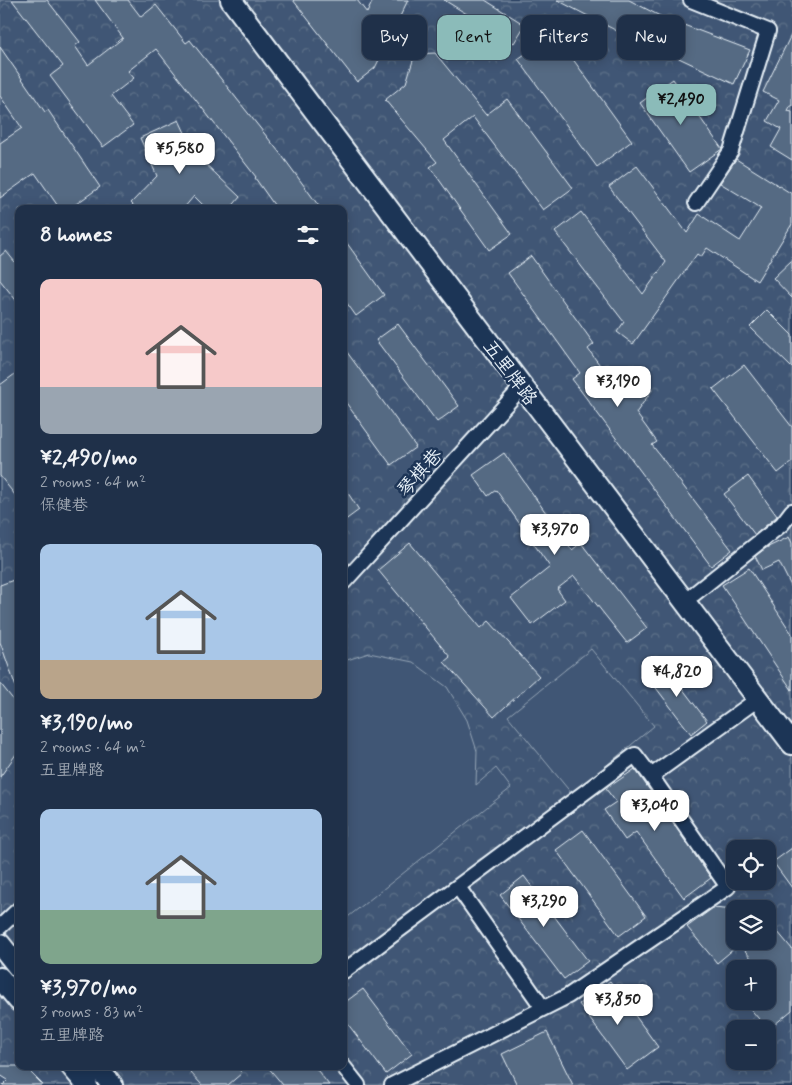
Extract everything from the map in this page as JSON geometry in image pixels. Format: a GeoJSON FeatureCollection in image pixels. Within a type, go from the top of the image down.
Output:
{"type":"FeatureCollection","features":[{"type":"Feature","properties":{"kind":"main road","name":"五里牌路"},"geometry":{"type":"LineString","coordinates":[[231,0],[792,744]]}},
{"type":"Feature","properties":{"kind":"main road","name":"五里牌路"},"geometry":{"type":"LineString","coordinates":[[247,0],[792,722]]}},
{"type":"Feature","properties":{"kind":"main road"},"geometry":{"type":"LineString","coordinates":[[0,944],[15,963]]}},
{"type":"Feature","properties":{"kind":"main road"},"geometry":{"type":"LineString","coordinates":[[0,978],[15,996]]}},
{"type":"Feature","properties":{"kind":"main road"},"geometry":{"type":"LineString","coordinates":[[75,1070],[87,1085]]}},
{"type":"Feature","properties":{"kind":"main road"},"geometry":{"type":"LineString","coordinates":[[100,1070],[112,1085]]}},
{"type":"Feature","properties":{"kind":"street"},"geometry":{"type":"LineString","coordinates":[[691,0],[768,31],[731,152],[696,203]]}},
{"type":"Feature","properties":{"kind":"street","name":"琴棋巷"},"geometry":{"type":"LineString","coordinates":[[347,579],[522,387]]}},
{"type":"Feature","properties":{"kind":"street"},"geometry":{"type":"LineString","coordinates":[[694,594],[782,524],[792,511]]}},
{"type":"Feature","properties":{"kind":"street"},"geometry":{"type":"LineString","coordinates":[[651,776],[758,699]]}},
{"type":"Feature","properties":{"kind":"street"},"geometry":{"type":"LineString","coordinates":[[347,969],[634,755],[651,776],[728,887],[568,996],[392,1085]]}},
{"type":"Feature","properties":{"kind":"street"},"geometry":{"type":"LineString","coordinates":[[458,887],[543,1008]]}},
{"type":"Feature","properties":{"kind":"street"},"geometry":{"type":"LineString","coordinates":[[0,927],[15,912]]}},
{"type":"Feature","properties":{"kind":"street"},"geometry":{"type":"LineString","coordinates":[[346,1070],[358,1085]]}},
{"type":"Feature","properties":{"kind":"green space"},"geometry":{"type":"Polygon","coordinates":[[[0,0],[792,0],[792,1085],[0,1085],[0,0]]]}},
{"type":"Feature","properties":{"kind":"green space"},"geometry":{"type":"Polygon","coordinates":[[[591,649],[654,726],[572,794],[508,716],[591,649]]]}},
{"type":"Feature","properties":{"kind":"green space"},"geometry":{"type":"Polygon","coordinates":[[[369,653],[413,662],[447,687],[467,720],[477,751],[476,785],[496,768],[511,788],[347,918],[347,660],[369,653]]]}},
{"type":"Feature","properties":{"kind":"building"},"geometry":{"type":"Polygon","coordinates":[[[12,0],[47,0],[80,42],[75,46],[88,65],[123,38],[95,0],[128,0],[141,17],[156,5],[186,43],[190,40],[283,157],[318,205],[274,205],[256,177],[156,49],[128,71],[134,78],[111,96],[133,125],[103,147],[50,76],[63,66],[12,0]]]}},
{"type":"Feature","properties":{"kind":"building"},"geometry":{"type":"Polygon","coordinates":[[[293,0],[357,0],[367,13],[373,0],[408,0],[401,15],[362,15],[362,60],[379,60],[375,68],[357,82],[293,0]]]}},
{"type":"Feature","properties":{"kind":"building"},"geometry":{"type":"Polygon","coordinates":[[[444,0],[485,0],[509,15],[468,15],[444,0]]]}},
{"type":"Feature","properties":{"kind":"building"},"geometry":{"type":"Polygon","coordinates":[[[557,0],[629,0],[658,15],[617,15],[617,31],[607,26],[607,15],[586,15],[557,0]]]}},
{"type":"Feature","properties":{"kind":"building"},"geometry":{"type":"Polygon","coordinates":[[[511,16],[521,22],[521,32],[514,43],[511,41],[511,16]]]}},
{"type":"Feature","properties":{"kind":"building"},"geometry":{"type":"Polygon","coordinates":[[[685,25],[750,50],[734,84],[683,60],[685,60],[685,25]]]}},
{"type":"Feature","properties":{"kind":"building"},"geometry":{"type":"Polygon","coordinates":[[[792,33],[792,106],[790,106],[788,111],[792,112],[792,160],[771,147],[781,129],[767,121],[779,100],[763,92],[792,33]]]}},
{"type":"Feature","properties":{"kind":"building"},"geometry":{"type":"Polygon","coordinates":[[[0,47],[45,112],[48,110],[100,187],[75,205],[57,205],[35,173],[0,198],[0,143],[22,128],[0,96],[0,47]]]}},
{"type":"Feature","properties":{"kind":"building"},"geometry":{"type":"Polygon","coordinates":[[[427,53],[435,53],[437,60],[441,60],[486,115],[507,99],[573,188],[543,210],[473,117],[444,140],[512,234],[489,250],[430,167],[437,162],[385,100],[406,83],[413,60],[427,60],[427,53]]]}},
{"type":"Feature","properties":{"kind":"building"},"geometry":{"type":"Polygon","coordinates":[[[521,57],[521,60],[574,60],[632,141],[597,167],[518,59],[521,57]]]}},
{"type":"Feature","properties":{"kind":"building"},"geometry":{"type":"Polygon","coordinates":[[[673,79],[722,149],[689,172],[640,103],[673,79]]]}},
{"type":"Feature","properties":{"kind":"building"},"geometry":{"type":"Polygon","coordinates":[[[179,120],[195,154],[240,197],[233,205],[203,205],[194,196],[186,205],[133,205],[131,203],[157,176],[140,138],[179,120]]]}},
{"type":"Feature","properties":{"kind":"building"},"geometry":{"type":"Polygon","coordinates":[[[736,159],[792,194],[792,224],[757,281],[707,248],[701,257],[697,254],[633,344],[617,332],[624,322],[555,232],[581,212],[643,294],[666,262],[609,187],[637,166],[687,233],[699,214],[740,241],[761,208],[720,183],[736,159]]]}},
{"type":"Feature","properties":{"kind":"building"},"geometry":{"type":"Polygon","coordinates":[[[347,243],[384,295],[356,316],[347,303],[347,243]]]}},
{"type":"Feature","properties":{"kind":"building"},"geometry":{"type":"Polygon","coordinates":[[[6,251],[15,262],[15,299],[0,280],[0,256],[6,251]]]}},
{"type":"Feature","properties":{"kind":"building"},"geometry":{"type":"Polygon","coordinates":[[[531,256],[594,344],[588,349],[613,383],[623,369],[652,390],[636,413],[657,442],[652,445],[732,550],[711,566],[572,379],[580,373],[508,273],[531,256]]]}},
{"type":"Feature","properties":{"kind":"building"},"geometry":{"type":"Polygon","coordinates":[[[792,260],[792,298],[773,278],[792,260]]]}},
{"type":"Feature","properties":{"kind":"building"},"geometry":{"type":"Polygon","coordinates":[[[767,310],[792,335],[792,368],[750,327],[767,310]]]}},
{"type":"Feature","properties":{"kind":"building"},"geometry":{"type":"Polygon","coordinates":[[[398,324],[459,406],[437,422],[376,340],[398,324]]]}},
{"type":"Feature","properties":{"kind":"building"},"geometry":{"type":"Polygon","coordinates":[[[347,352],[416,447],[391,465],[347,404],[347,352]]]}},
{"type":"Feature","properties":{"kind":"building"},"geometry":{"type":"Polygon","coordinates":[[[744,365],[792,427],[792,462],[778,473],[713,389],[744,365]]]}},
{"type":"Feature","properties":{"kind":"building"},"geometry":{"type":"Polygon","coordinates":[[[15,374],[15,495],[0,476],[0,385],[15,374]]]}},
{"type":"Feature","properties":{"kind":"building"},"geometry":{"type":"Polygon","coordinates":[[[504,453],[572,550],[581,543],[647,628],[627,643],[574,576],[557,589],[565,600],[532,625],[511,598],[550,567],[496,490],[488,496],[473,475],[504,453]]]}},
{"type":"Feature","properties":{"kind":"building"},"geometry":{"type":"Polygon","coordinates":[[[748,476],[777,516],[755,535],[724,494],[748,476]]]}},
{"type":"Feature","properties":{"kind":"building"},"geometry":{"type":"Polygon","coordinates":[[[347,492],[359,510],[347,519],[347,492]]]}},
{"type":"Feature","properties":{"kind":"building"},"geometry":{"type":"Polygon","coordinates":[[[789,537],[792,543],[792,588],[779,562],[762,570],[755,556],[766,548],[789,537]]]}},
{"type":"Feature","properties":{"kind":"building"},"geometry":{"type":"Polygon","coordinates":[[[410,543],[481,628],[489,621],[539,676],[494,717],[444,662],[450,657],[378,570],[410,543]]]}},
{"type":"Feature","properties":{"kind":"building"},"geometry":{"type":"Polygon","coordinates":[[[749,568],[792,634],[792,690],[722,585],[749,568]]]}},
{"type":"Feature","properties":{"kind":"building"},"geometry":{"type":"Polygon","coordinates":[[[15,579],[15,684],[0,642],[0,585],[15,579]]]}},
{"type":"Feature","properties":{"kind":"building"},"geometry":{"type":"Polygon","coordinates":[[[663,663],[707,721],[691,734],[647,676],[663,663]]]}},
{"type":"Feature","properties":{"kind":"building"},"geometry":{"type":"Polygon","coordinates":[[[0,683],[15,702],[15,756],[0,777],[0,683]]]}},
{"type":"Feature","properties":{"kind":"building"},"geometry":{"type":"Polygon","coordinates":[[[635,769],[711,878],[684,898],[636,832],[625,840],[604,810],[616,802],[606,789],[635,769]]]}},
{"type":"Feature","properties":{"kind":"building"},"geometry":{"type":"Polygon","coordinates":[[[583,830],[646,916],[619,936],[556,850],[583,830]]]}},
{"type":"Feature","properties":{"kind":"building"},"geometry":{"type":"Polygon","coordinates":[[[792,848],[792,888],[776,866],[776,860],[792,848]]]}},
{"type":"Feature","properties":{"kind":"building"},"geometry":{"type":"Polygon","coordinates":[[[524,876],[588,961],[564,979],[500,895],[524,876]]]}},
{"type":"Feature","properties":{"kind":"building"},"geometry":{"type":"Polygon","coordinates":[[[713,908],[726,909],[726,950],[733,950],[717,963],[687,927],[713,908]]]}},
{"type":"Feature","properties":{"kind":"building"},"geometry":{"type":"Polygon","coordinates":[[[776,930],[792,949],[792,1010],[776,1023],[776,1020],[760,1020],[751,1010],[776,1010],[776,960],[753,960],[744,950],[776,950],[776,930]]]}},
{"type":"Feature","properties":{"kind":"building"},"geometry":{"type":"Polygon","coordinates":[[[610,981],[658,1047],[627,1070],[579,1004],[610,981]]]}},
{"type":"Feature","properties":{"kind":"building"},"geometry":{"type":"Polygon","coordinates":[[[363,989],[412,1054],[386,1074],[347,1023],[347,1001],[363,989]]]}},
{"type":"Feature","properties":{"kind":"building"},"geometry":{"type":"Polygon","coordinates":[[[547,1032],[573,1085],[517,1085],[502,1054],[547,1032]]]}},
{"type":"Feature","properties":{"kind":"building"},"geometry":{"type":"Polygon","coordinates":[[[0,1066],[15,1066],[15,1070],[28,1070],[43,1085],[3,1085],[8,1080],[0,1075],[0,1066]]]}},
{"type":"Feature","properties":{"kind":"building"},"geometry":{"type":"Polygon","coordinates":[[[192,1070],[239,1070],[242,1073],[228,1085],[202,1085],[190,1072],[192,1070]]]}},
{"type":"Feature","properties":{"kind":"building"},"geometry":{"type":"Polygon","coordinates":[[[270,1070],[317,1070],[329,1085],[283,1085],[270,1070]]]}}]}
